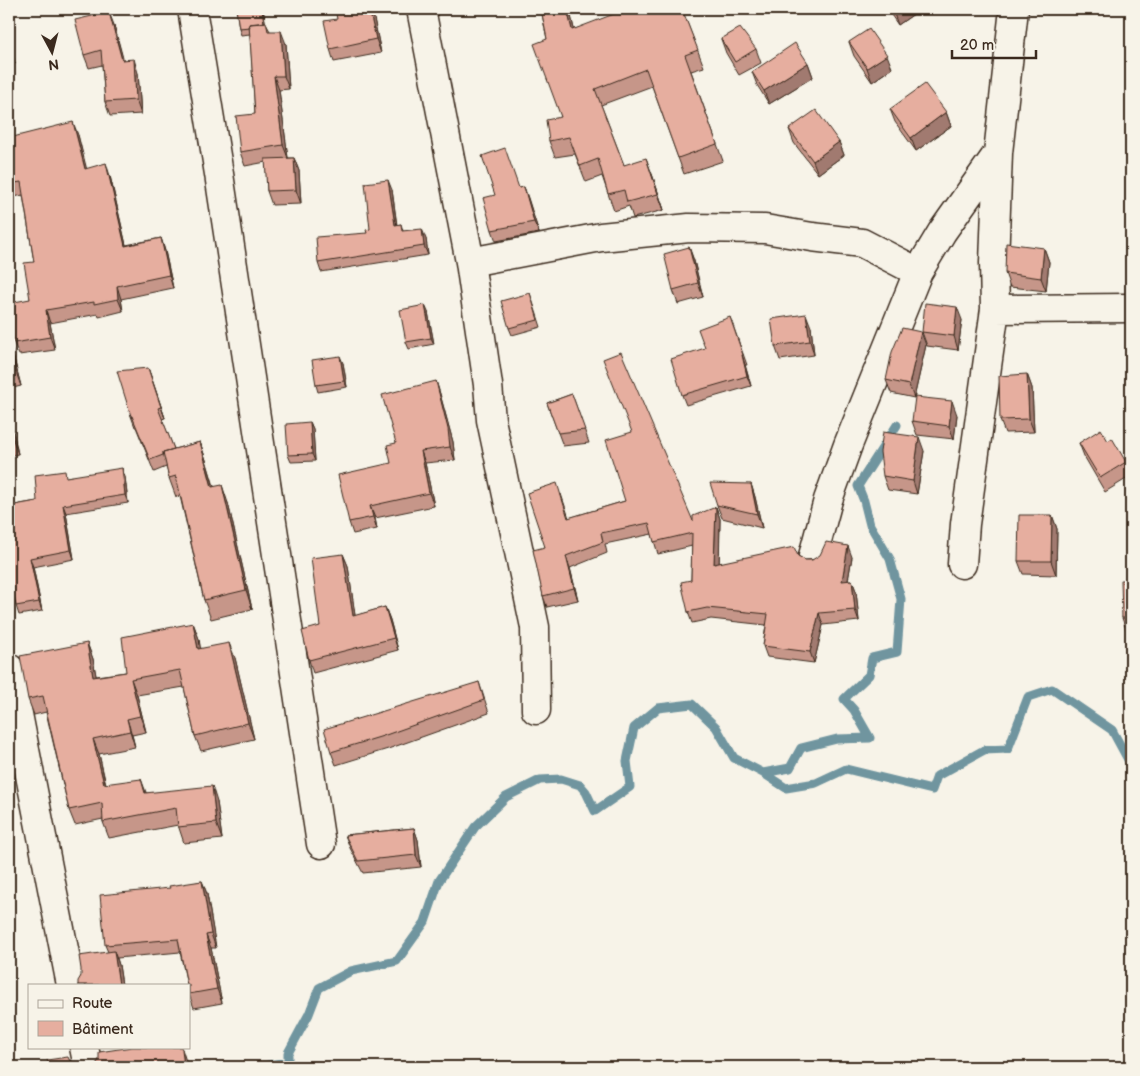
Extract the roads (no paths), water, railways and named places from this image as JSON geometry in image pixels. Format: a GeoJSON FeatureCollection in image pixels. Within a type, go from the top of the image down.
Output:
{"type":"FeatureCollection","features":[{"type":"Feature","properties":{"kind":"street"},"geometry":{"type":"LineString","coordinates":[[192,9],[321,844]]}},
{"type":"Feature","properties":{"kind":"street"},"geometry":{"type":"LineString","coordinates":[[421,9],[470,262],[488,385],[491,420],[536,626],[536,710]]}},
{"type":"Feature","properties":{"kind":"street"},"geometry":{"type":"LineString","coordinates":[[962,564],[965,524],[995,309],[994,262],[998,153],[1014,9]]}},
{"type":"Feature","properties":{"kind":"street"},"geometry":{"type":"LineString","coordinates":[[813,556],[828,500],[848,445],[918,272],[942,232],[998,153]]}},
{"type":"Feature","properties":{"kind":"street"},"geometry":{"type":"LineString","coordinates":[[470,262],[601,237],[689,228],[765,228],[812,237],[862,243],[918,272]]}},
{"type":"Feature","properties":{"kind":"street"},"geometry":{"type":"LineString","coordinates":[[995,309],[1131,308]]}},
{"type":"Feature","properties":{"kind":"street"},"geometry":{"type":"LineString","coordinates":[[9,668],[71,984]]}},
{"type":"Feature","properties":{"kind":"street"},"geometry":{"type":"LineString","coordinates":[[84,1048],[88,1067]]}},
{"type":"Feature","properties":{"kind":"waterway"},"geometry":{"type":"LineString","coordinates":[[257,1067],[288,1062],[288,1053],[309,1014],[319,988],[351,971],[397,961],[425,922],[439,881],[475,827],[506,797],[540,780],[561,779],[580,785],[586,792],[595,811],[630,787],[627,761],[634,728],[658,708],[692,704],[716,727],[734,758],[763,773],[790,768],[801,748],[837,739],[870,738],[854,710],[844,699],[869,675],[872,658],[897,652],[901,599],[890,559],[870,525],[858,486],[897,425]]}},
{"type":"Feature","properties":{"kind":"waterway"},"geometry":{"type":"LineString","coordinates":[[763,773],[786,788],[816,783],[846,769],[932,790],[937,776],[984,750],[1008,749],[1028,697],[1052,689],[1112,730],[1131,765]]}}]}
